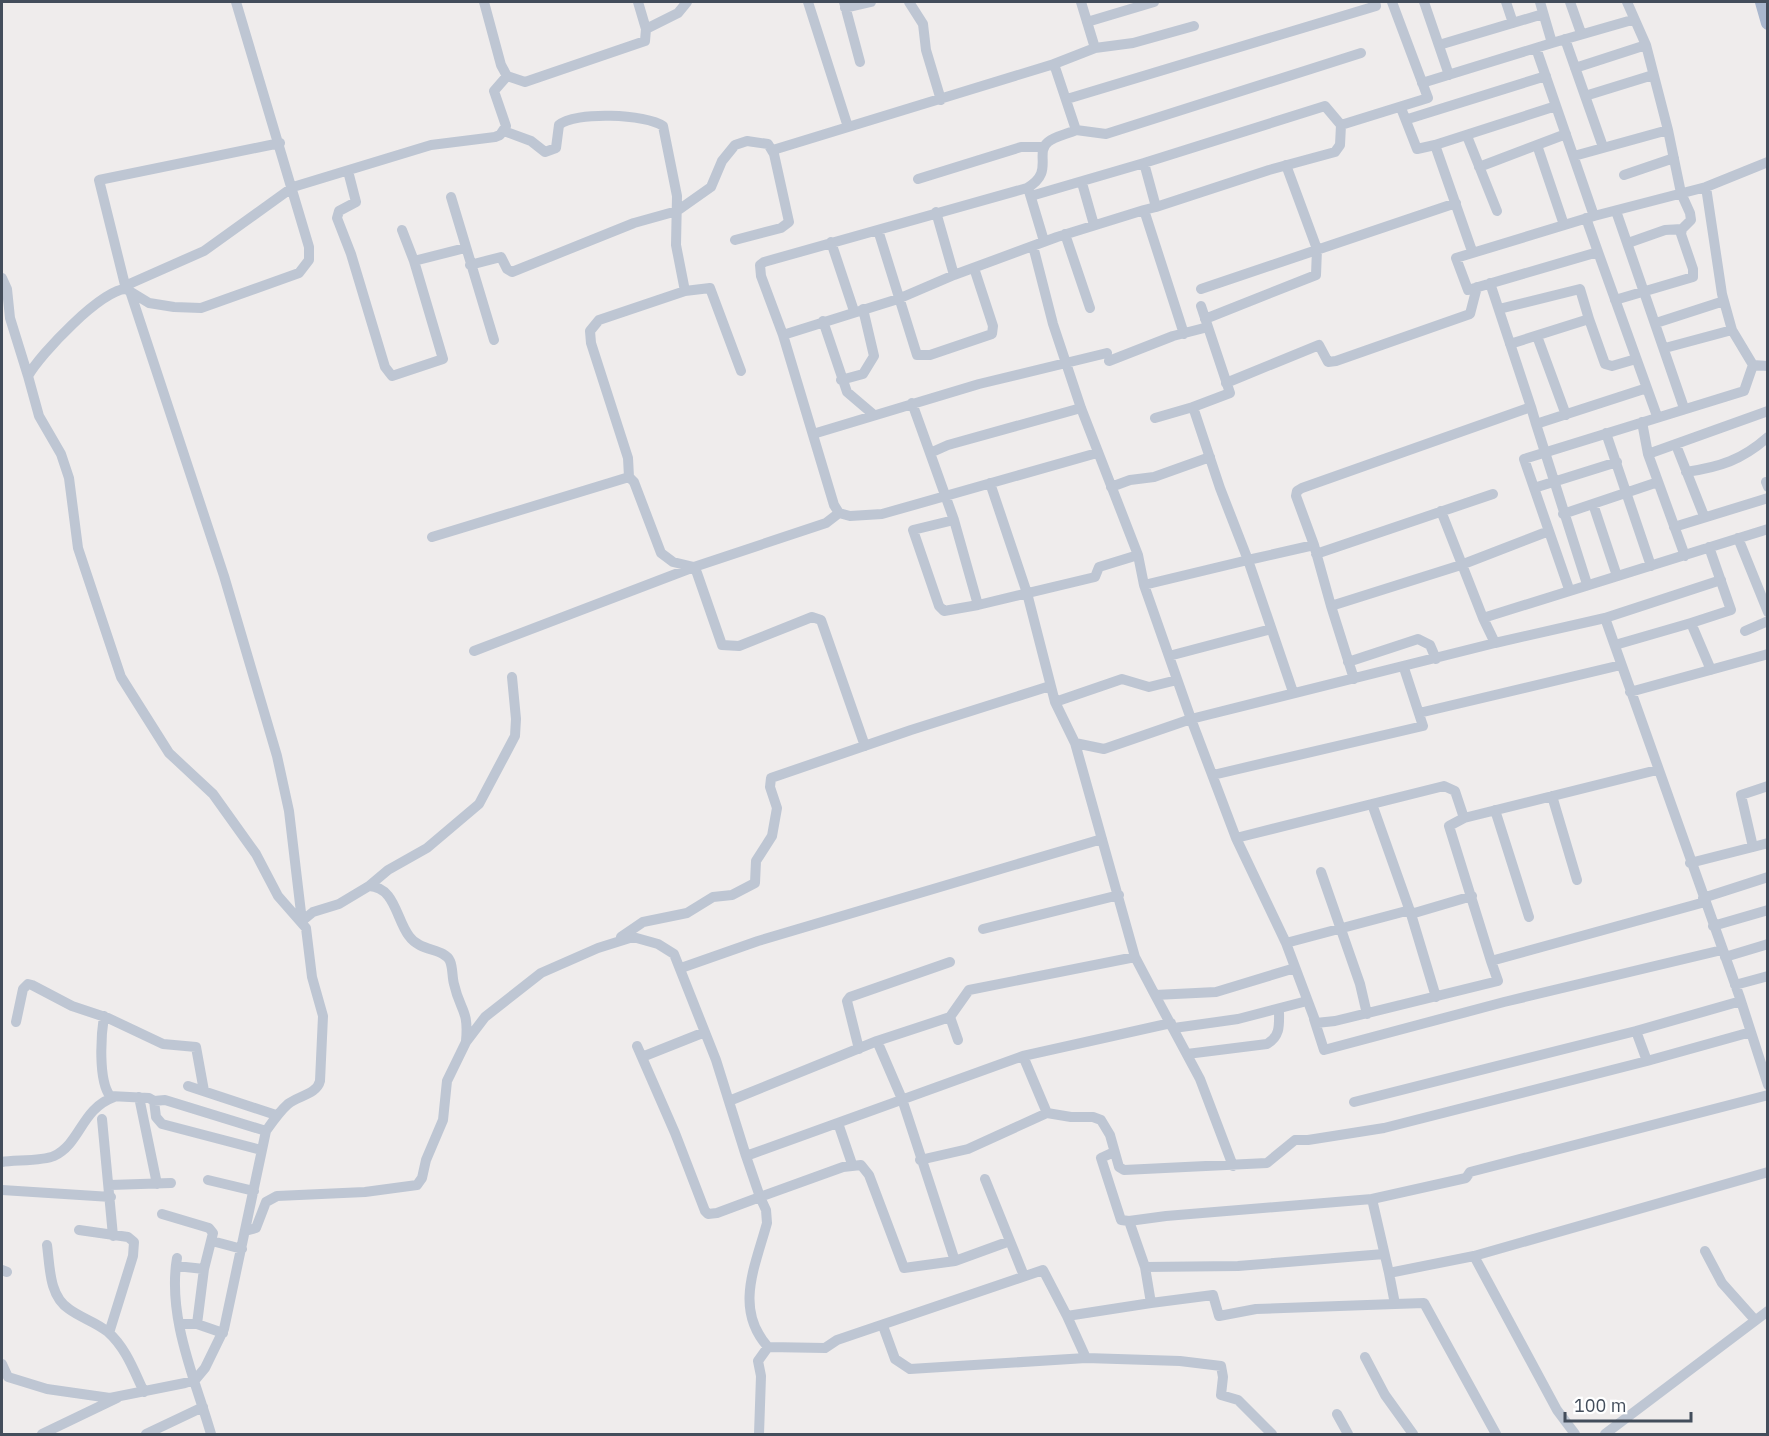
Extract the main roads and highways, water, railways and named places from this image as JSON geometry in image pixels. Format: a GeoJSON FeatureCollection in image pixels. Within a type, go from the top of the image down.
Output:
{"type":"FeatureCollection","features":[{"type":"Feature","properties":{"kind":"main road"},"geometry":{"type":"LineString","coordinates":[[1762,2],[1767,23]]}}]}
